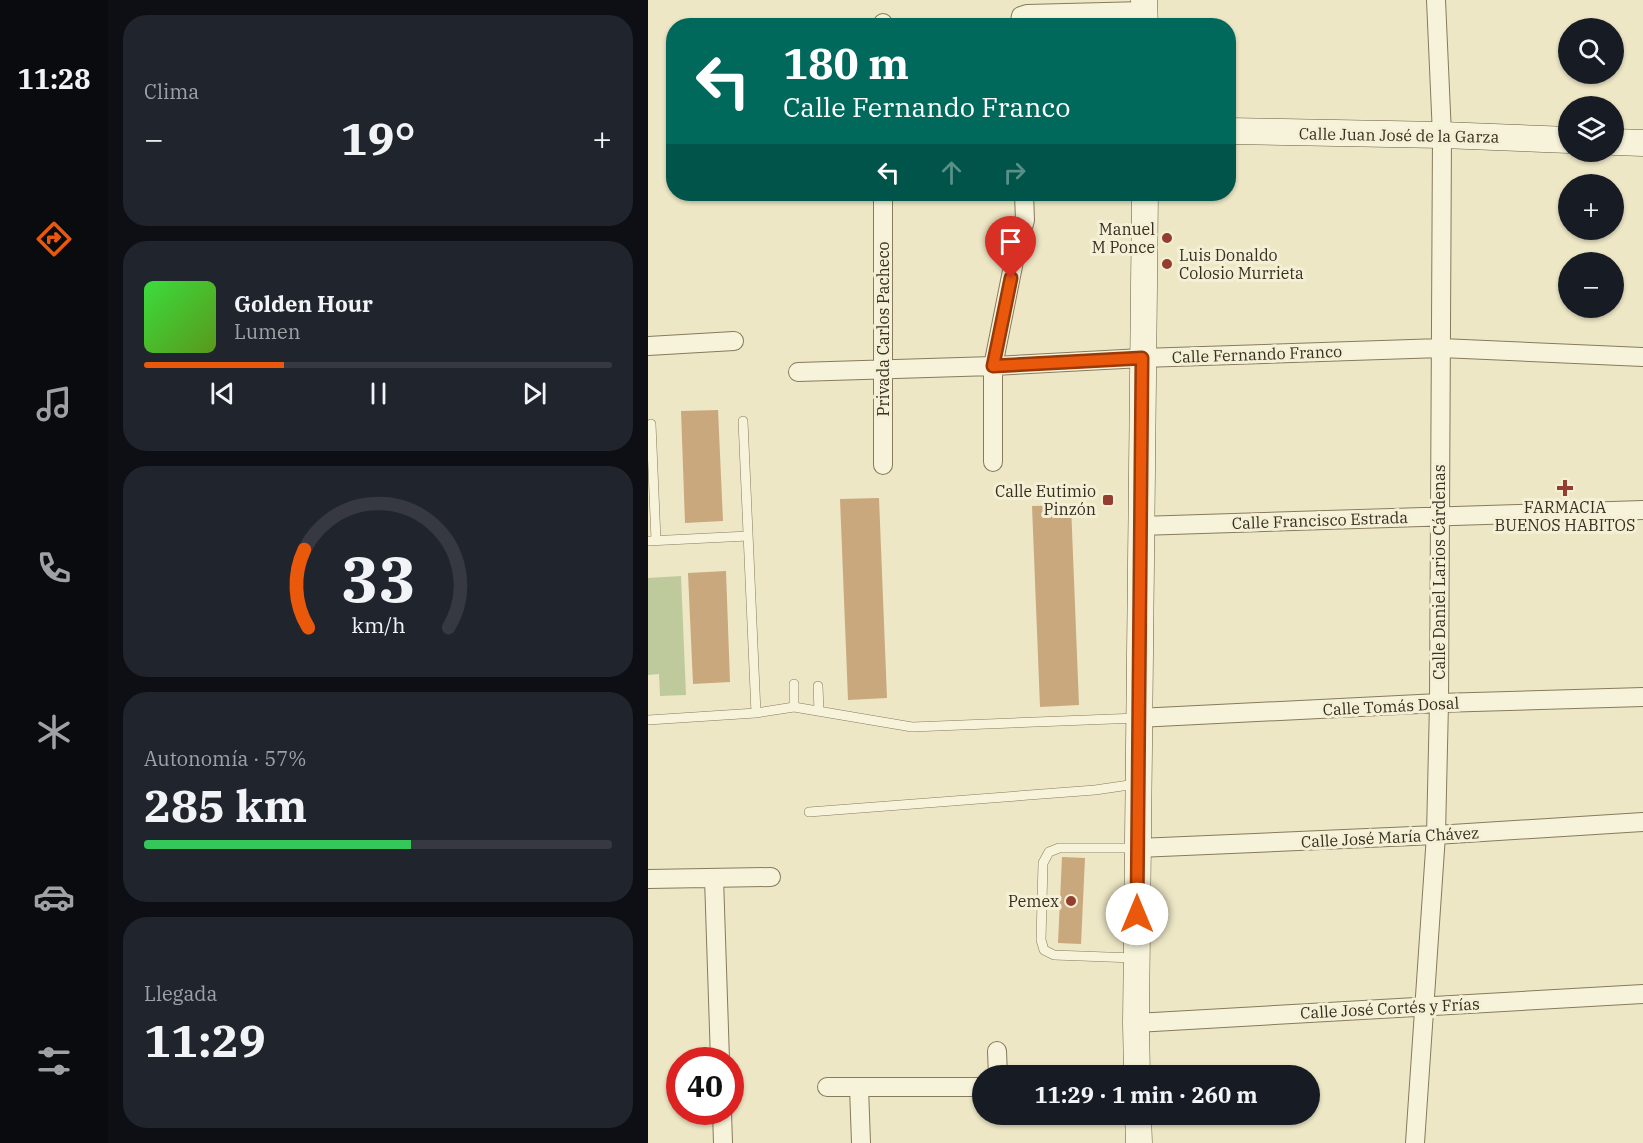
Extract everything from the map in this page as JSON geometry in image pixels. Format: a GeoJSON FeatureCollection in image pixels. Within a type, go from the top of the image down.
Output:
{"type":"FeatureCollection","features":[{"type":"Feature","properties":{"kind":"street","name":"Calle Daniel Larios Cárdenas"},"geometry":{"type":"LineString","coordinates":[[1415,1143],[1436,835],[1439,703],[1442,135],[1436,0]]}},
{"type":"Feature","properties":{"kind":"street"},"geometry":{"type":"LineString","coordinates":[[1061,18],[1144,12]]}},
{"type":"Feature","properties":{"kind":"street","name":"Calle Juan José de la Garza"},"geometry":{"type":"LineString","coordinates":[[1236,131],[1558,140]]}},
{"type":"Feature","properties":{"kind":"street"},"geometry":{"type":"LineString","coordinates":[[1624,142],[1643,143]]}},
{"type":"Feature","properties":{"kind":"street","name":"Privada Carlos Pacheco"},"geometry":{"type":"LineString","coordinates":[[883,201],[883,465]]}},
{"type":"Feature","properties":{"kind":"street"},"geometry":{"type":"LineString","coordinates":[[993,462],[993,366],[1025,220],[1024,201]]}},
{"type":"Feature","properties":{"kind":"street"},"geometry":{"type":"LineString","coordinates":[[1137,1065],[1140,526],[1146,201]]}},
{"type":"Feature","properties":{"kind":"street"},"geometry":{"type":"LineString","coordinates":[[648,346],[734,341]]}},
{"type":"Feature","properties":{"kind":"street","name":"Calle Fernando Franco"},"geometry":{"type":"LineString","coordinates":[[798,372],[1441,348],[1643,357]]}},
{"type":"Feature","properties":{"kind":"street","name":"Calle Francisco Estrada"},"geometry":{"type":"LineString","coordinates":[[1140,526],[1643,510]]}},
{"type":"Feature","properties":{"kind":"street","name":"Calle Tomás Dosal"},"geometry":{"type":"LineString","coordinates":[[1138,718],[1439,703],[1643,697]]}},
{"type":"Feature","properties":{"kind":"street","name":"Calle José María Chávez"},"geometry":{"type":"LineString","coordinates":[[1138,848],[1436,835],[1643,822]]}},
{"type":"Feature","properties":{"kind":"street"},"geometry":{"type":"LineString","coordinates":[[648,879],[771,877]]}},
{"type":"Feature","properties":{"kind":"street"},"geometry":{"type":"LineString","coordinates":[[714,878],[720,1047]]}},
{"type":"Feature","properties":{"kind":"street","name":"Calle José Cortés y Frías"},"geometry":{"type":"LineString","coordinates":[[1136,1023],[1643,994]]}},
{"type":"Feature","properties":{"kind":"street"},"geometry":{"type":"LineString","coordinates":[[997,1051],[998,1065]]}},
{"type":"Feature","properties":{"kind":"street"},"geometry":{"type":"LineString","coordinates":[[826,1087],[972,1087]]}},
{"type":"Feature","properties":{"kind":"street"},"geometry":{"type":"LineString","coordinates":[[859,1087],[861,1143]]}},
{"type":"Feature","properties":{"kind":"street"},"geometry":{"type":"LineString","coordinates":[[722,1125],[723,1143]]}},
{"type":"Feature","properties":{"kind":"street"},"geometry":{"type":"LineString","coordinates":[[1138,1125],[1139,1143]]}},
{"type":"Feature","properties":{"kind":"lane"},"geometry":{"type":"LineString","coordinates":[[743,421],[756,713]]}},
{"type":"Feature","properties":{"kind":"lane"},"geometry":{"type":"LineString","coordinates":[[651,424],[652,540],[748,536]]}},
{"type":"Feature","properties":{"kind":"lane"},"geometry":{"type":"LineString","coordinates":[[794,684],[794,707]]}},
{"type":"Feature","properties":{"kind":"lane"},"geometry":{"type":"LineString","coordinates":[[818,686],[819,711]]}},
{"type":"Feature","properties":{"kind":"lane"},"geometry":{"type":"LineString","coordinates":[[648,720],[756,713],[794,707],[912,727],[1138,718]]}},
{"type":"Feature","properties":{"kind":"lane"},"geometry":{"type":"LineString","coordinates":[[809,812],[1095,790],[1138,784]]}},
{"type":"Feature","properties":{"kind":"lane"},"geometry":{"type":"LineString","coordinates":[[1137,958],[1054,955],[1044,950],[1041,940],[1043,863],[1048,852],[1059,848],[1138,848]]}},
{"type":"Feature","properties":{"kind":"green space"},"geometry":{"type":"Polygon","coordinates":[[[681,576],[686,695],[660,696],[659,674],[648,675],[648,578],[681,576]]]}},
{"type":"Feature","properties":{"kind":"building"},"geometry":{"type":"Polygon","coordinates":[[[718,410],[723,521],[685,523],[681,411],[718,410]]]}},
{"type":"Feature","properties":{"kind":"building"},"geometry":{"type":"Polygon","coordinates":[[[879,498],[887,698],[848,700],[840,499],[879,498]]]}},
{"type":"Feature","properties":{"kind":"building"},"geometry":{"type":"Polygon","coordinates":[[[1071,505],[1079,705],[1040,707],[1032,506],[1071,505]]]}},
{"type":"Feature","properties":{"kind":"building"},"geometry":{"type":"Polygon","coordinates":[[[726,571],[730,682],[693,684],[688,573],[726,571]]]}},
{"type":"Feature","properties":{"kind":"building","name":"Pemex"},"geometry":{"type":"Polygon","coordinates":[[[1062,857],[1085,858],[1081,944],[1058,943],[1062,857]]]}},
{"type":"Feature","properties":{"kind":"place","name":"Manuel M Ponce"},"geometry":{"type":"Point","coordinates":[1167,238]}},
{"type":"Feature","properties":{"kind":"place","name":"Luis Donaldo Colosio Murrieta"},"geometry":{"type":"Point","coordinates":[1167,264]}},
{"type":"Feature","properties":{"kind":"place","name":"FARMACIA BUENOS HABITOS"},"geometry":{"type":"Point","coordinates":[1565,488]}},
{"type":"Feature","properties":{"kind":"place","name":"Calle Eutimio Pinzón"},"geometry":{"type":"Point","coordinates":[1108,500]}},
{"type":"Feature","properties":{"kind":"place","name":"Pemex"},"geometry":{"type":"Point","coordinates":[1071,901]}},
{"type":"Feature","properties":{"kind":"route"},"geometry":{"type":"LineString","coordinates":[[1011,278],[993,366],[1142,358],[1137,914]]}}]}
